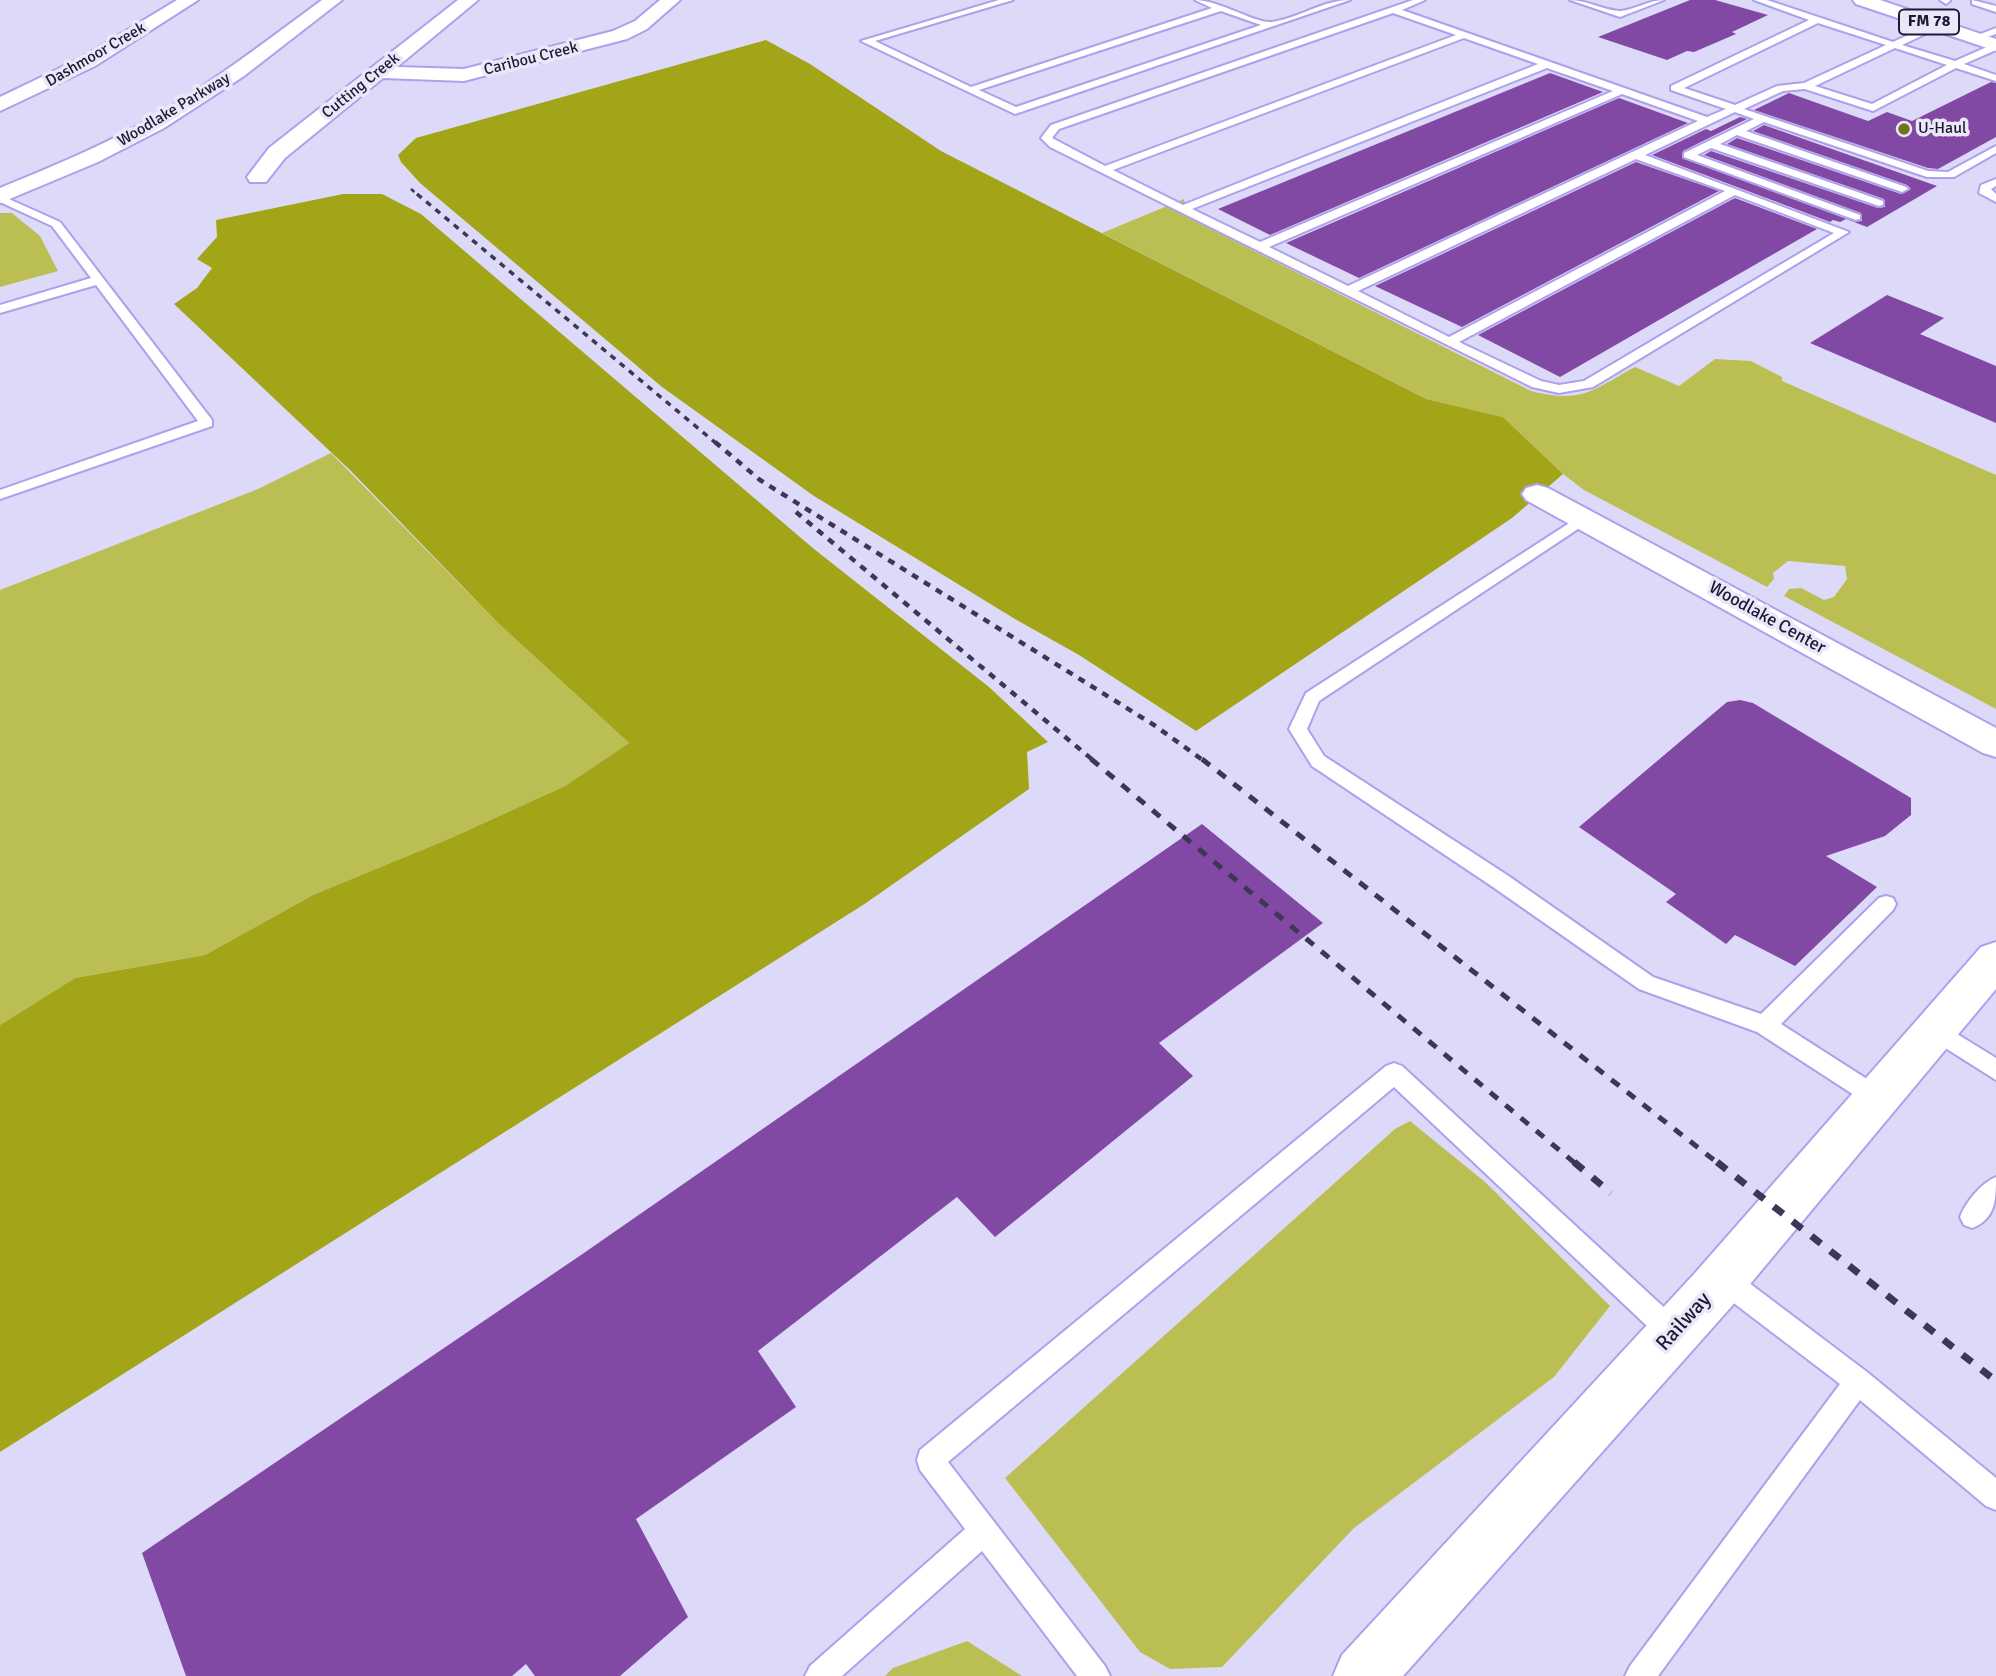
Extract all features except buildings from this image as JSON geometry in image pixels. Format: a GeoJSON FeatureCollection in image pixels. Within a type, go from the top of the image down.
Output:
{"type":"FeatureCollection","features":[{"type":"Feature","properties":{"kind":"street","name":"Dashmoor Creek"},"geometry":{"type":"LineString","coordinates":[[0,104],[88,62],[189,0]]}},
{"type":"Feature","properties":{"kind":"street","name":"Woodlake Parkway"},"geometry":{"type":"LineString","coordinates":[[0,197],[122,142],[176,112],[233,76],[333,0]]}},
{"type":"Feature","properties":{"kind":"street","name":"Cutting Creek"},"geometry":{"type":"LineString","coordinates":[[258,177],[277,153],[469,0]]}},
{"type":"Feature","properties":{"kind":"street","name":"Caribou Creek"},"geometry":{"type":"LineString","coordinates":[[379,72],[441,76],[485,72],[620,35],[641,25],[671,0]]}},
{"type":"Feature","properties":{"kind":"street","name":"FM 78"},"geometry":{"type":"LineString","coordinates":[[1861,0],[1996,45]]}},
{"type":"Feature","properties":{"kind":"street"},"geometry":{"type":"LineString","coordinates":[[0,91],[26,93]]}},
{"type":"Feature","properties":{"kind":"street","name":"Woodlake Center"},"geometry":{"type":"LineString","coordinates":[[1537,494],[1996,744]]}},
{"type":"Feature","properties":{"kind":"street","name":"Railway"},"geometry":{"type":"LineString","coordinates":[[1363,1676],[1722,1279],[1996,959]]}},
{"type":"Feature","properties":{"kind":"lane"},"geometry":{"type":"LineString","coordinates":[[1009,0],[866,41],[1014,111],[1346,0]]}},
{"type":"Feature","properties":{"kind":"lane"},"geometry":{"type":"LineString","coordinates":[[1199,0],[1269,25]]}},
{"type":"Feature","properties":{"kind":"lane"},"geometry":{"type":"LineString","coordinates":[[1421,0],[1055,127],[1046,138],[1054,145],[1449,342],[1537,384],[1559,389],[1588,384],[1843,232],[1848,222],[1927,174]]}},
{"type":"Feature","properties":{"kind":"lane"},"geometry":{"type":"LineString","coordinates":[[1574,0],[1619,15],[1660,0]]}},
{"type":"Feature","properties":{"kind":"lane"},"geometry":{"type":"LineString","coordinates":[[1758,0],[1996,78]]}},
{"type":"Feature","properties":{"kind":"lane"},"geometry":{"type":"LineString","coordinates":[[1975,2],[1996,9]]}},
{"type":"Feature","properties":{"kind":"lane"},"geometry":{"type":"LineString","coordinates":[[971,90],[1220,8]]}},
{"type":"Feature","properties":{"kind":"lane"},"geometry":{"type":"LineString","coordinates":[[1393,10],[1707,121]]}},
{"type":"Feature","properties":{"kind":"lane"},"geometry":{"type":"LineString","coordinates":[[1817,20],[1675,88],[1927,174],[1950,175],[1996,149]]}},
{"type":"Feature","properties":{"kind":"lane"},"geometry":{"type":"LineString","coordinates":[[1348,291],[1707,121],[1781,88],[1806,86],[1937,25]]}},
{"type":"Feature","properties":{"kind":"lane"},"geometry":{"type":"LineString","coordinates":[[1975,38],[1996,31]]}},
{"type":"Feature","properties":{"kind":"lane"},"geometry":{"type":"LineString","coordinates":[[1104,170],[1465,35]]}},
{"type":"Feature","properties":{"kind":"lane"},"geometry":{"type":"LineString","coordinates":[[1806,86],[1873,108],[1996,45]]}},
{"type":"Feature","properties":{"kind":"lane"},"geometry":{"type":"LineString","coordinates":[[1182,208],[1547,64]]}},
{"type":"Feature","properties":{"kind":"lane"},"geometry":{"type":"LineString","coordinates":[[1259,247],[1622,91]]}},
{"type":"Feature","properties":{"kind":"lane"},"geometry":{"type":"LineString","coordinates":[[1762,118],[1688,155],[1857,217]]}},
{"type":"Feature","properties":{"kind":"lane"},"geometry":{"type":"LineString","coordinates":[[1736,131],[1902,189]]}},
{"type":"Feature","properties":{"kind":"lane"},"geometry":{"type":"LineString","coordinates":[[1711,144],[1879,203]]}},
{"type":"Feature","properties":{"kind":"lane"},"geometry":{"type":"LineString","coordinates":[[1636,155],[1843,232]]}},
{"type":"Feature","properties":{"kind":"lane"},"geometry":{"type":"LineString","coordinates":[[1996,183],[1984,187],[1984,192],[1996,199]]}},
{"type":"Feature","properties":{"kind":"lane"},"geometry":{"type":"LineString","coordinates":[[1449,342],[1734,191]]}},
{"type":"Feature","properties":{"kind":"lane"},"geometry":{"type":"LineString","coordinates":[[0,197],[56,224],[207,423],[0,495]]}},
{"type":"Feature","properties":{"kind":"lane"},"geometry":{"type":"LineString","coordinates":[[0,309],[98,280]]}},
{"type":"Feature","properties":{"kind":"lane"},"geometry":{"type":"LineString","coordinates":[[1585,518],[1312,697],[1298,729],[1318,761],[1500,881],[1646,983],[1765,1025],[1876,1097]]}},
{"type":"Feature","properties":{"kind":"lane"},"geometry":{"type":"LineString","coordinates":[[1765,1025],[1886,904]]}},
{"type":"Feature","properties":{"kind":"lane"},"geometry":{"type":"LineString","coordinates":[[1936,1030],[1996,1069]]}},
{"type":"Feature","properties":{"kind":"lane"},"geometry":{"type":"LineString","coordinates":[[1095,1676],[930,1460],[1394,1073],[1673,1334]]}},
{"type":"Feature","properties":{"kind":"lane"},"geometry":{"type":"LineString","coordinates":[[1972,1217],[1996,1188]]}},
{"type":"Feature","properties":{"kind":"lane"},"geometry":{"type":"LineString","coordinates":[[1722,1279],[1858,1381],[1996,1496]]}},
{"type":"Feature","properties":{"kind":"lane"},"geometry":{"type":"LineString","coordinates":[[1640,1676],[1858,1381]]}},
{"type":"Feature","properties":{"kind":"lane"},"geometry":{"type":"LineString","coordinates":[[820,1676],[983,1532]]}},
{"type":"Feature","properties":{"kind":"shaded area"},"geometry":{"type":"Polygon","coordinates":[[[766,40],[810,64],[941,151],[1426,399],[1503,417],[1563,474],[1512,518],[1196,731],[1079,655],[814,496],[662,387],[420,183],[398,155],[416,138],[766,40]]]}},
{"type":"Feature","properties":{"kind":"shaded area"},"geometry":{"type":"Polygon","coordinates":[[[343,194],[382,194],[421,214],[814,549],[989,687],[1048,742],[1027,752],[1029,789],[866,903],[0,1452],[0,1025],[75,978],[205,955],[313,895],[451,838],[565,786],[629,743],[498,623],[351,471],[174,304],[197,288],[212,268],[197,259],[217,237],[216,220],[343,194]]]}},
{"type":"Feature","properties":{"kind":"shaded area"},"geometry":{"type":"Polygon","coordinates":[[[1184,199],[1187,215],[1199,223],[1531,391],[1549,395],[1575,395],[1597,388],[1635,367],[1679,386],[1715,359],[1751,361],[1782,377],[1782,381],[1996,475],[1996,709],[1784,596],[1789,589],[1801,588],[1824,600],[1834,597],[1847,579],[1845,566],[1788,561],[1773,573],[1774,579],[1767,587],[1584,490],[1563,474],[1503,417],[1426,399],[1102,233],[1184,199]]]}},
{"type":"Feature","properties":{"kind":"shaded area"},"geometry":{"type":"Polygon","coordinates":[[[0,213],[12,213],[40,236],[58,271],[0,287],[0,213]]]}},
{"type":"Feature","properties":{"kind":"shaded area"},"geometry":{"type":"Polygon","coordinates":[[[331,453],[498,623],[629,743],[565,786],[451,838],[313,895],[205,955],[75,978],[0,1025],[0,590],[258,489],[331,453]]]}},
{"type":"Feature","properties":{"kind":"shaded area"},"geometry":{"type":"Polygon","coordinates":[[[1410,1121],[1485,1182],[1610,1306],[1554,1377],[1354,1528],[1222,1667],[1170,1669],[1140,1652],[1005,1478],[1395,1129],[1410,1121]]]}},
{"type":"Feature","properties":{"kind":"shaded area"},"geometry":{"type":"Polygon","coordinates":[[[967,1641],[1022,1676],[885,1676],[893,1668],[967,1641]]]}},
{"type":"Feature","properties":{"kind":"railway"},"geometry":{"type":"LineString","coordinates":[[411,189],[419,196]]}},
{"type":"Feature","properties":{"kind":"railway"},"geometry":{"type":"LineString","coordinates":[[417,194],[717,444]]}},
{"type":"Feature","properties":{"kind":"railway"},"geometry":{"type":"LineString","coordinates":[[715,442],[760,480],[1154,725],[1204,761]]}},
{"type":"Feature","properties":{"kind":"railway"},"geometry":{"type":"LineString","coordinates":[[796,512],[1094,761]]}},
{"type":"Feature","properties":{"kind":"railway"},"geometry":{"type":"LineString","coordinates":[[1091,759],[1576,1164]]}},
{"type":"Feature","properties":{"kind":"railway"},"geometry":{"type":"LineString","coordinates":[[1202,759],[1719,1164]]}},
{"type":"Feature","properties":{"kind":"railway"},"geometry":{"type":"LineString","coordinates":[[1574,1162],[1611,1193]]}},
{"type":"Feature","properties":{"kind":"railway"},"geometry":{"type":"LineString","coordinates":[[1717,1162],[1996,1381]]}},
{"type":"Feature","properties":{"kind":"place","name":"U-Haul"},"geometry":{"type":"Point","coordinates":[1904,129]}}]}
